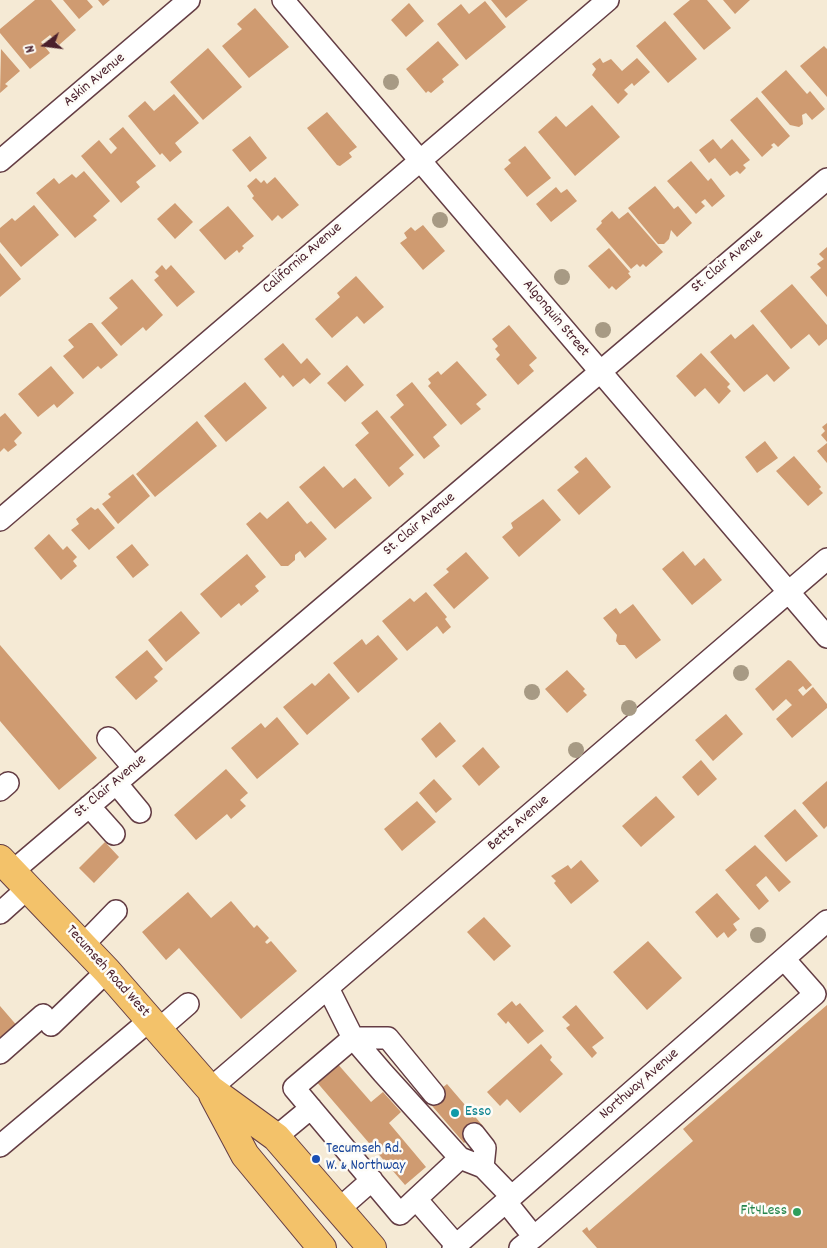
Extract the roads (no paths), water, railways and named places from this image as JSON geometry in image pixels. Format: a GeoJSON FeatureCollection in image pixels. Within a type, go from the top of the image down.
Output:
{"type":"FeatureCollection","features":[{"type":"Feature","properties":{"kind":"main road","name":"Tecumseh Road West"},"geometry":{"type":"LineString","coordinates":[[14,872],[107,971],[210,1089],[276,1137],[372,1248]]}},
{"type":"Feature","properties":{"kind":"main road","name":"Tecumseh Road West"},"geometry":{"type":"LineString","coordinates":[[210,1089],[245,1155],[322,1248]]}},
{"type":"Feature","properties":{"kind":"street","name":"Askin Avenue"},"geometry":{"type":"LineString","coordinates":[[0,161],[189,0]]}},
{"type":"Feature","properties":{"kind":"street","name":"Algonquin Street"},"geometry":{"type":"LineString","coordinates":[[283,0],[827,637]]}},
{"type":"Feature","properties":{"kind":"street","name":"California Avenue"},"geometry":{"type":"LineString","coordinates":[[0,520],[608,0]]}},
{"type":"Feature","properties":{"kind":"street","name":"St. Clair Avenue"},"geometry":{"type":"LineString","coordinates":[[0,912],[14,872],[89,806],[827,179]]}},
{"type":"Feature","properties":{"kind":"street","name":"Betts Avenue"},"geometry":{"type":"LineString","coordinates":[[210,1089],[827,559]]}},
{"type":"Feature","properties":{"kind":"street"},"geometry":{"type":"LineString","coordinates":[[108,738],[134,768]]}},
{"type":"Feature","properties":{"kind":"street"},"geometry":{"type":"LineString","coordinates":[[116,783],[140,812]]}},
{"type":"Feature","properties":{"kind":"street"},"geometry":{"type":"LineString","coordinates":[[89,806],[114,834]]}},
{"type":"Feature","properties":{"kind":"street"},"geometry":{"type":"LineString","coordinates":[[83,945],[116,911]]}},
{"type":"Feature","properties":{"kind":"street","name":"Northway Avenue"},"geometry":{"type":"LineString","coordinates":[[455,1246],[827,921]]}},
{"type":"Feature","properties":{"kind":"street"},"geometry":{"type":"LineString","coordinates":[[328,988],[353,1038],[460,1158],[483,1167],[509,1199],[527,1243],[815,994],[784,959]]}},
{"type":"Feature","properties":{"kind":"street"},"geometry":{"type":"LineString","coordinates":[[0,1053],[47,1020],[107,971]]}},
{"type":"Feature","properties":{"kind":"street"},"geometry":{"type":"LineString","coordinates":[[0,1146],[154,1025],[188,1004]]}},
{"type":"Feature","properties":{"kind":"street"},"geometry":{"type":"LineString","coordinates":[[434,1094],[388,1038],[353,1038],[294,1088],[400,1214],[460,1158]]}},
{"type":"Feature","properties":{"kind":"street"},"geometry":{"type":"LineString","coordinates":[[276,1137],[311,1108]]}},
{"type":"Feature","properties":{"kind":"street"},"geometry":{"type":"LineString","coordinates":[[474,1134],[485,1148],[483,1167]]}},
{"type":"Feature","properties":{"kind":"street"},"geometry":{"type":"LineString","coordinates":[[339,1209],[372,1180]]}},
{"type":"Feature","properties":{"kind":"street"},"geometry":{"type":"LineString","coordinates":[[416,1199],[455,1246]]}},
{"type":"Feature","properties":{"kind":"place","name":"Esso"},"geometry":{"type":"Point","coordinates":[455,1113]}},
{"type":"Feature","properties":{"kind":"place","name":"Tecumseh Rd. W. & Northway"},"geometry":{"type":"Point","coordinates":[316,1159]}},
{"type":"Feature","properties":{"kind":"place","name":"Fit4Less"},"geometry":{"type":"Point","coordinates":[797,1212]}}]}
